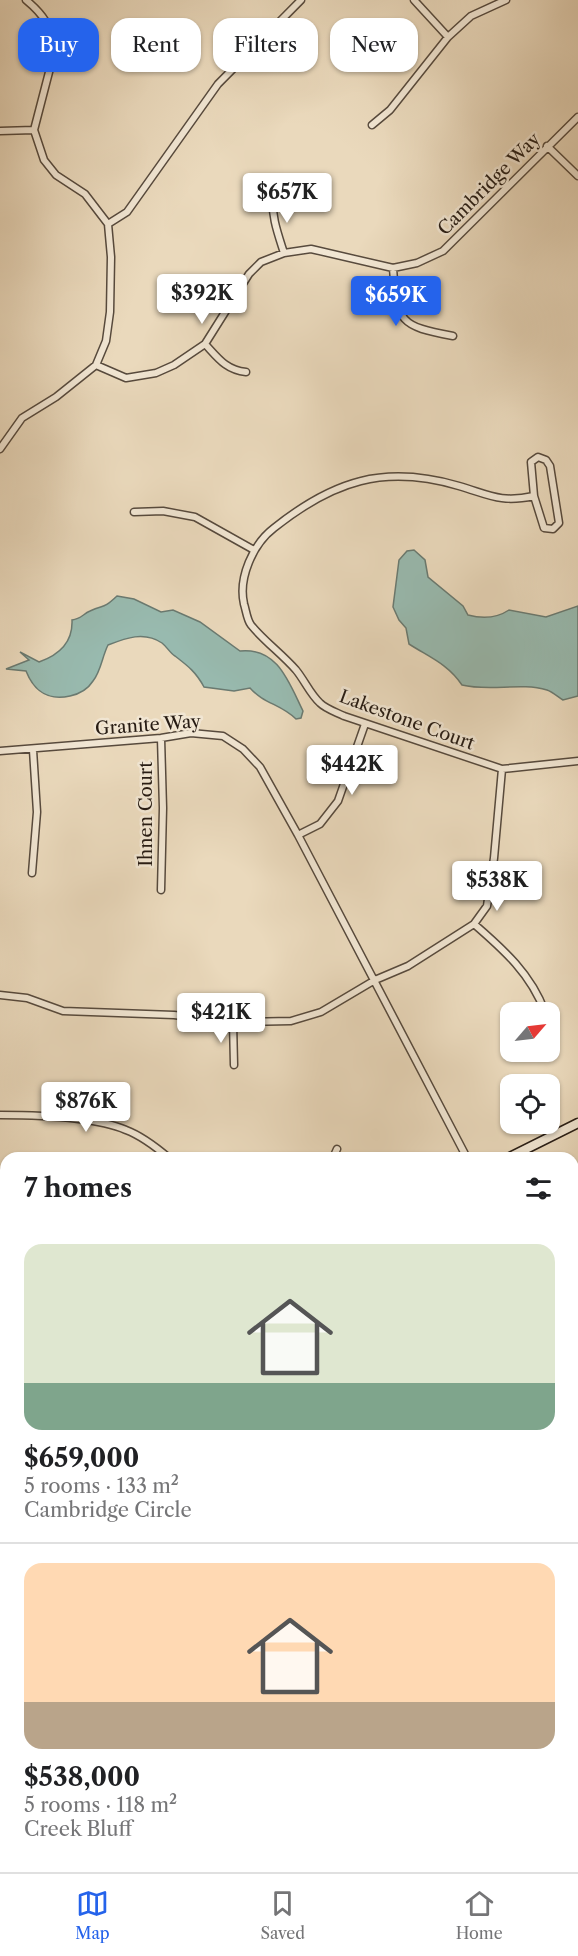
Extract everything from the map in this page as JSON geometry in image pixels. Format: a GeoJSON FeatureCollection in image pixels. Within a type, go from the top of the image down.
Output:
{"type":"FeatureCollection","features":[{"type":"Feature","properties":{"kind":"street"},"geometry":{"type":"LineString","coordinates":[[0,449],[22,418],[56,397],[96,365],[106,341],[110,312],[111,257],[108,224],[85,194],[56,175],[44,160],[34,130],[55,49],[48,21],[26,0]]}},
{"type":"Feature","properties":{"kind":"street"},"geometry":{"type":"LineString","coordinates":[[108,224],[127,212],[218,84],[301,0]]}},
{"type":"Feature","properties":{"kind":"street"},"geometry":{"type":"LineString","coordinates":[[414,0],[448,37]]}},
{"type":"Feature","properties":{"kind":"street"},"geometry":{"type":"LineString","coordinates":[[372,125],[390,110],[448,37],[471,16],[506,0]]}},
{"type":"Feature","properties":{"kind":"street","name":"Cambridge Way"},"geometry":{"type":"LineString","coordinates":[[284,253],[311,249],[393,268],[417,263],[443,251],[578,117]]}},
{"type":"Feature","properties":{"kind":"street"},"geometry":{"type":"LineString","coordinates":[[0,131],[34,130]]}},
{"type":"Feature","properties":{"kind":"street"},"geometry":{"type":"LineString","coordinates":[[547,146],[578,177]]}},
{"type":"Feature","properties":{"kind":"street"},"geometry":{"type":"LineString","coordinates":[[96,365],[126,378],[156,373],[174,365],[205,344],[249,274],[261,262],[284,253],[273,216],[273,195]]}},
{"type":"Feature","properties":{"kind":"street"},"geometry":{"type":"LineString","coordinates":[[393,268],[399,311],[408,322],[416,329],[453,336]]}},
{"type":"Feature","properties":{"kind":"street"},"geometry":{"type":"LineString","coordinates":[[205,344],[224,365],[235,371],[246,372]]}},
{"type":"Feature","properties":{"kind":"street"},"geometry":{"type":"LineString","coordinates":[[538,457],[546,460],[550,466],[559,523],[553,529],[544,528],[534,496],[531,462],[538,457]]}},
{"type":"Feature","properties":{"kind":"street","name":"Lakestone Court"},"geometry":{"type":"LineString","coordinates":[[534,496],[515,500],[491,498],[437,480],[408,477],[372,478],[340,486],[298,508],[264,536],[254,550],[241,591],[250,623],[298,673],[321,704],[365,724],[502,769],[578,761]]}},
{"type":"Feature","properties":{"kind":"street"},"geometry":{"type":"LineString","coordinates":[[134,512],[163,511],[195,517],[254,550]]}},
{"type":"Feature","properties":{"kind":"street"},"geometry":{"type":"LineString","coordinates":[[298,835],[320,824],[338,801],[365,724]]}},
{"type":"Feature","properties":{"kind":"street","name":"Granite Way"},"geometry":{"type":"LineString","coordinates":[[0,751],[161,738],[191,733],[223,736],[243,749],[260,767],[298,835],[464,1152]]}},
{"type":"Feature","properties":{"kind":"street","name":"Ihnen Court"},"geometry":{"type":"LineString","coordinates":[[161,738],[163,808],[161,890]]}},
{"type":"Feature","properties":{"kind":"street"},"geometry":{"type":"LineString","coordinates":[[32,873],[37,812],[33,750]]}},
{"type":"Feature","properties":{"kind":"street"},"geometry":{"type":"LineString","coordinates":[[0,995],[27,998],[63,1011],[174,1015],[233,1022],[291,1021],[321,1011],[375,980],[408,966],[474,924],[487,906],[502,769]]}},
{"type":"Feature","properties":{"kind":"street"},"geometry":{"type":"LineString","coordinates":[[474,924],[511,956],[537,992],[541,1002]]}},
{"type":"Feature","properties":{"kind":"street"},"geometry":{"type":"LineString","coordinates":[[233,1022],[234,1065]]}},
{"type":"Feature","properties":{"kind":"street"},"geometry":{"type":"LineString","coordinates":[[0,1115],[104,1123],[125,1129],[145,1139],[161,1152]]}},
{"type":"Feature","properties":{"kind":"street"},"geometry":{"type":"LineString","coordinates":[[520,1152],[578,1123]]}},
{"type":"Feature","properties":{"kind":"water"},"geometry":{"type":"Polygon","coordinates":[[[414,550],[425,560],[428,577],[463,606],[468,615],[490,617],[509,610],[546,617],[578,606],[578,696],[563,700],[549,691],[537,688],[483,688],[462,685],[444,666],[409,644],[406,628],[393,607],[399,560],[407,551],[414,550]]]}},
{"type":"Feature","properties":{"kind":"water"},"geometry":{"type":"Polygon","coordinates":[[[117,596],[134,599],[161,612],[173,610],[200,622],[240,651],[253,651],[264,655],[273,661],[287,679],[303,711],[301,718],[296,719],[250,688],[234,691],[204,687],[198,677],[164,645],[148,637],[128,638],[108,645],[98,673],[91,684],[83,691],[70,696],[48,696],[37,689],[26,671],[6,669],[29,660],[20,652],[39,662],[53,656],[67,641],[72,628],[72,620],[106,605],[117,596]]]}}]}
